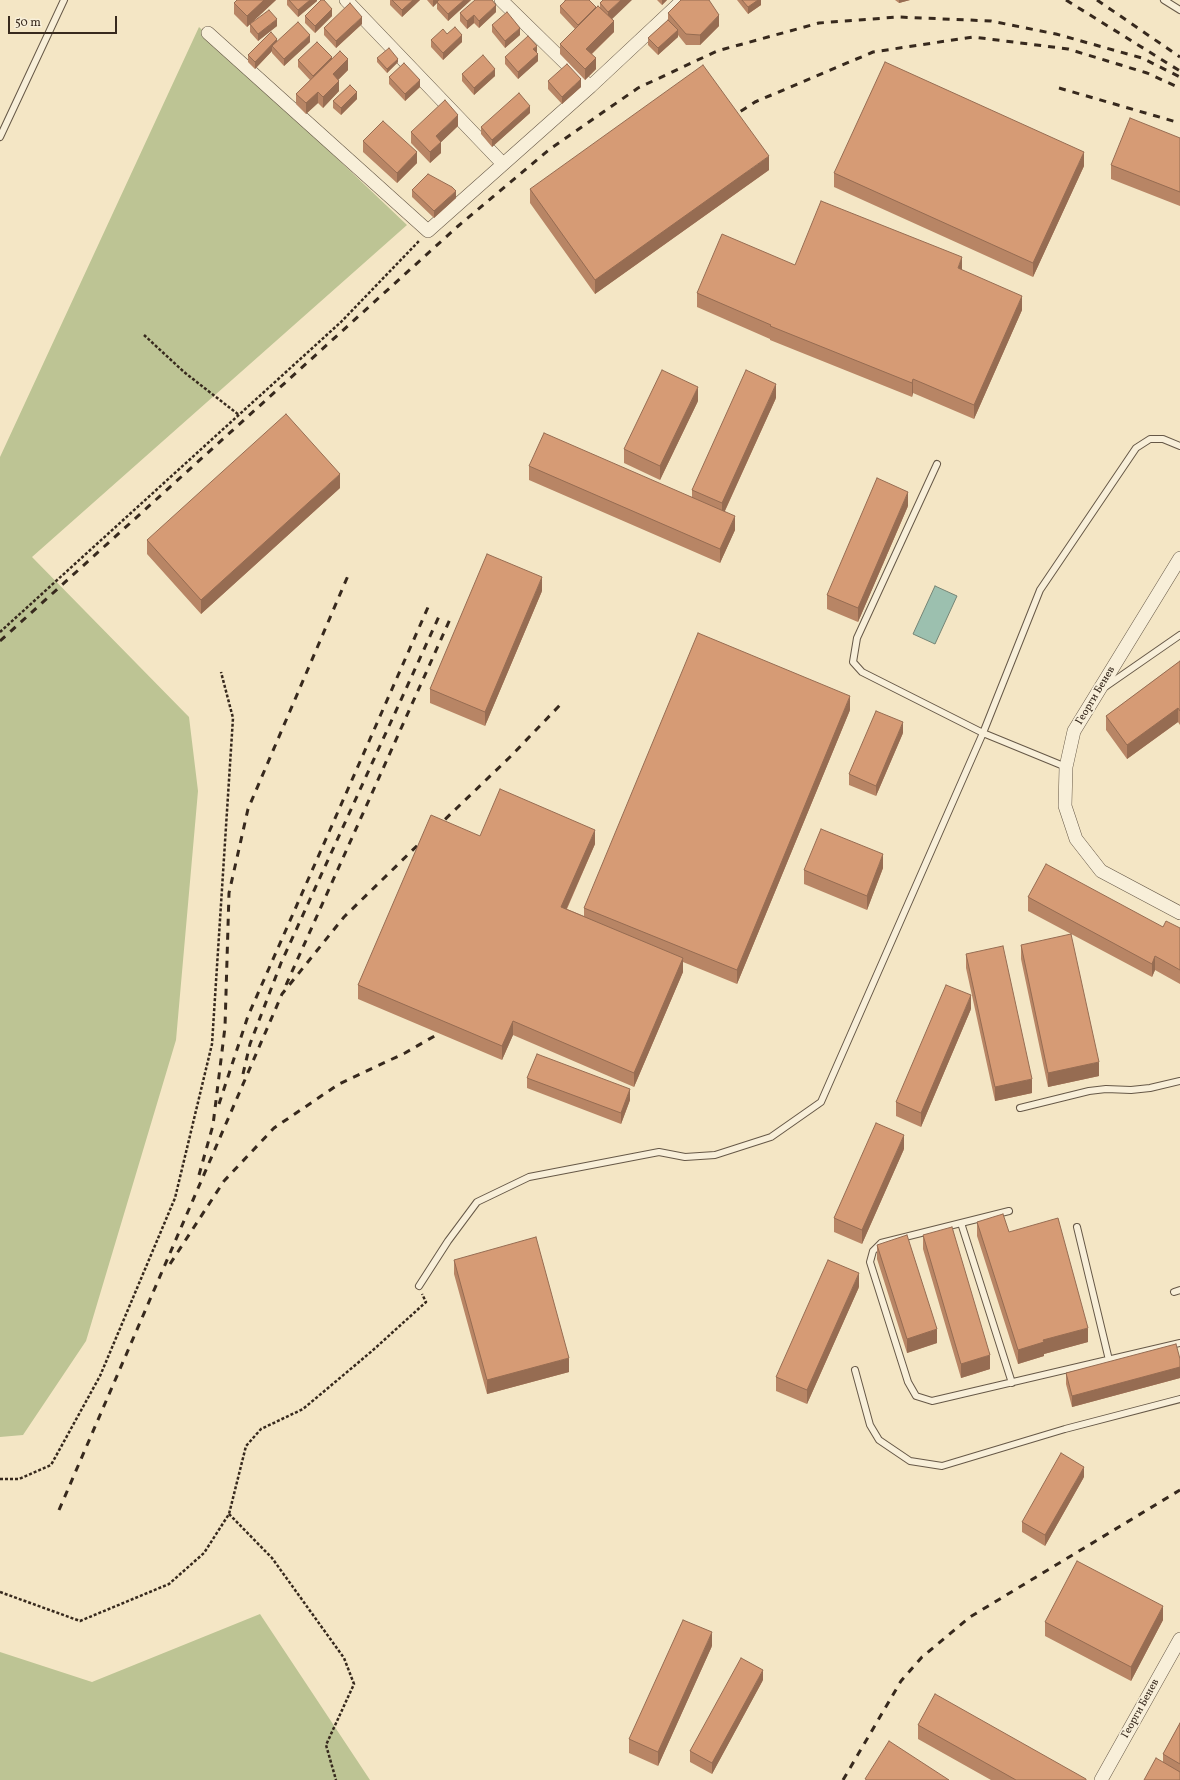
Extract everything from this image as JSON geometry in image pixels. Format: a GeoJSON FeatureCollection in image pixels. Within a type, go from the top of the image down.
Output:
{"type":"FeatureCollection","features":[{"type":"Feature","properties":{"kind":"street"},"geometry":{"type":"LineString","coordinates":[[346,0],[503,164]]}},
{"type":"Feature","properties":{"kind":"street"},"geometry":{"type":"LineString","coordinates":[[501,0],[590,87]]}},
{"type":"Feature","properties":{"kind":"street"},"geometry":{"type":"LineString","coordinates":[[208,33],[428,231],[590,87],[682,0]]}},
{"type":"Feature","properties":{"kind":"street","name":"Георги Бенев"},"geometry":{"type":"LineString","coordinates":[[1180,558],[1074,731],[1066,767],[1065,806],[1076,839],[1101,871],[1180,913]]}},
{"type":"Feature","properties":{"kind":"street","name":"Георги Бенев"},"geometry":{"type":"LineString","coordinates":[[1102,1780],[1180,1639]]}},
{"type":"Feature","properties":{"kind":"lane"},"geometry":{"type":"LineString","coordinates":[[0,137],[64,0]]}},
{"type":"Feature","properties":{"kind":"lane"},"geometry":{"type":"LineString","coordinates":[[1164,0],[1180,10]]}},
{"type":"Feature","properties":{"kind":"lane"},"geometry":{"type":"LineString","coordinates":[[419,1286],[448,1241],[477,1202],[529,1177],[658,1152],[686,1157],[715,1155],[771,1137],[821,1102],[983,734],[1040,590],[1136,448],[1150,439],[1163,439],[1180,446]]}},
{"type":"Feature","properties":{"kind":"lane"},"geometry":{"type":"LineString","coordinates":[[937,464],[857,638],[853,662],[862,672],[983,734],[1066,767]]}},
{"type":"Feature","properties":{"kind":"lane"},"geometry":{"type":"LineString","coordinates":[[1097,693],[1180,635]]}},
{"type":"Feature","properties":{"kind":"lane"},"geometry":{"type":"LineString","coordinates":[[1020,1108],[1089,1091],[1150,1088],[1180,1081]]}},
{"type":"Feature","properties":{"kind":"lane"},"geometry":{"type":"LineString","coordinates":[[1008,1211],[882,1243],[873,1251],[870,1262],[908,1382],[916,1396],[932,1401],[1180,1343]]}},
{"type":"Feature","properties":{"kind":"lane"},"geometry":{"type":"LineString","coordinates":[[961,1223],[1012,1382]]}},
{"type":"Feature","properties":{"kind":"lane"},"geometry":{"type":"LineString","coordinates":[[1077,1228],[1109,1360]]}},
{"type":"Feature","properties":{"kind":"lane"},"geometry":{"type":"LineString","coordinates":[[855,1370],[870,1425],[879,1440],[910,1461],[942,1466],[1065,1429],[1180,1398]]}},
{"type":"Feature","properties":{"kind":"path"},"geometry":{"type":"LineString","coordinates":[[0,632],[341,322],[428,231]]}},
{"type":"Feature","properties":{"kind":"path"},"geometry":{"type":"LineString","coordinates":[[144,335],[184,372],[239,416]]}},
{"type":"Feature","properties":{"kind":"path"},"geometry":{"type":"LineString","coordinates":[[0,1479],[19,1479],[50,1465],[100,1376],[175,1198],[212,1044],[233,718],[221,672]]}},
{"type":"Feature","properties":{"kind":"path"},"geometry":{"type":"LineString","coordinates":[[0,1592],[80,1621],[169,1584],[204,1554],[229,1514],[246,1446],[261,1429],[303,1409],[372,1351],[426,1302],[419,1286]]}},
{"type":"Feature","properties":{"kind":"path"},"geometry":{"type":"LineString","coordinates":[[229,1514],[272,1558],[344,1658],[354,1684],[326,1745],[336,1780]]}},
{"type":"Feature","properties":{"kind":"shaded area"},"geometry":{"type":"Polygon","coordinates":[[[199,27],[407,225],[32,557],[189,717],[198,791],[176,1040],[86,1341],[23,1435],[0,1437],[0,457],[199,27]]]}},
{"type":"Feature","properties":{"kind":"shaded area"},"geometry":{"type":"Polygon","coordinates":[[[935,586],[957,596],[935,644],[913,634],[935,586]]]}},
{"type":"Feature","properties":{"kind":"shaded area"},"geometry":{"type":"Polygon","coordinates":[[[260,1614],[370,1780],[0,1780],[0,1652],[92,1682],[260,1614]]]}},
{"type":"Feature","properties":{"kind":"building"},"geometry":{"type":"Polygon","coordinates":[[[237,0],[264,0],[247,16],[234,3],[237,0]]]}},
{"type":"Feature","properties":{"kind":"building"},"geometry":{"type":"Polygon","coordinates":[[[289,0],[310,0],[298,10],[289,0]]]}},
{"type":"Feature","properties":{"kind":"building"},"geometry":{"type":"Polygon","coordinates":[[[321,0],[324,0],[332,9],[315,26],[305,16],[321,0]]]}},
{"type":"Feature","properties":{"kind":"building"},"geometry":{"type":"Polygon","coordinates":[[[392,0],[413,0],[402,10],[392,0]]]}},
{"type":"Feature","properties":{"kind":"building"},"geometry":{"type":"Polygon","coordinates":[[[439,0],[464,0],[448,14],[437,2],[439,0]]]}},
{"type":"Feature","properties":{"kind":"building"},"geometry":{"type":"Polygon","coordinates":[[[475,0],[492,0],[496,5],[479,21],[474,15],[467,21],[460,13],[475,0]]]}},
{"type":"Feature","properties":{"kind":"building"},"geometry":{"type":"Polygon","coordinates":[[[566,0],[589,0],[596,7],[578,25],[560,6],[566,0]]]}},
{"type":"Feature","properties":{"kind":"building"},"geometry":{"type":"Polygon","coordinates":[[[603,0],[621,0],[608,12],[600,3],[603,0]]]}},
{"type":"Feature","properties":{"kind":"building"},"geometry":{"type":"Polygon","coordinates":[[[681,0],[709,0],[719,15],[700,35],[686,34],[668,13],[681,0]]]}},
{"type":"Feature","properties":{"kind":"building"},"geometry":{"type":"Polygon","coordinates":[[[742,0],[758,0],[748,7],[742,0]]]}},
{"type":"Feature","properties":{"kind":"building"},"geometry":{"type":"Polygon","coordinates":[[[350,3],[362,17],[336,41],[324,28],[350,3]]]}},
{"type":"Feature","properties":{"kind":"building"},"geometry":{"type":"Polygon","coordinates":[[[598,6],[614,21],[586,49],[596,58],[585,69],[560,44],[598,6]]]}},
{"type":"Feature","properties":{"kind":"building"},"geometry":{"type":"Polygon","coordinates":[[[269,10],[277,19],[258,34],[250,24],[269,10]]]}},
{"type":"Feature","properties":{"kind":"building"},"geometry":{"type":"Polygon","coordinates":[[[507,12],[520,28],[505,41],[492,25],[507,12]]]}},
{"type":"Feature","properties":{"kind":"building"},"geometry":{"type":"Polygon","coordinates":[[[668,20],[678,30],[658,48],[648,38],[668,20]]]}},
{"type":"Feature","properties":{"kind":"building"},"geometry":{"type":"Polygon","coordinates":[[[298,22],[310,35],[284,59],[272,46],[298,22]]]}},
{"type":"Feature","properties":{"kind":"building"},"geometry":{"type":"Polygon","coordinates":[[[455,27],[462,35],[443,53],[431,40],[443,29],[447,34],[455,27]]]}},
{"type":"Feature","properties":{"kind":"building"},"geometry":{"type":"Polygon","coordinates":[[[271,32],[277,39],[255,62],[248,55],[271,32]]]}},
{"type":"Feature","properties":{"kind":"building"},"geometry":{"type":"Polygon","coordinates":[[[528,36],[537,46],[533,49],[538,54],[518,72],[505,57],[528,36]]]}},
{"type":"Feature","properties":{"kind":"building"},"geometry":{"type":"Polygon","coordinates":[[[317,42],[332,57],[313,76],[298,60],[317,42]]]}},
{"type":"Feature","properties":{"kind":"building"},"geometry":{"type":"Polygon","coordinates":[[[389,48],[398,59],[387,69],[377,58],[389,48]]]}},
{"type":"Feature","properties":{"kind":"building"},"geometry":{"type":"Polygon","coordinates":[[[340,51],[348,59],[333,74],[339,81],[323,97],[318,92],[306,103],[296,94],[340,51]]]}},
{"type":"Feature","properties":{"kind":"building"},"geometry":{"type":"Polygon","coordinates":[[[483,55],[495,69],[474,88],[462,74],[483,55]]]}},
{"type":"Feature","properties":{"kind":"building"},"geometry":{"type":"Polygon","coordinates":[[[885,62],[1084,152],[1033,263],[834,173],[885,62]]]}},
{"type":"Feature","properties":{"kind":"building"},"geometry":{"type":"Polygon","coordinates":[[[404,63],[420,80],[405,94],[389,77],[404,63]]]}},
{"type":"Feature","properties":{"kind":"building"},"geometry":{"type":"Polygon","coordinates":[[[567,64],[581,79],[562,97],[548,81],[567,64]]]}},
{"type":"Feature","properties":{"kind":"building"},"geometry":{"type":"Polygon","coordinates":[[[703,65],[769,156],[595,280],[530,189],[703,65]]]}},
{"type":"Feature","properties":{"kind":"building"},"geometry":{"type":"Polygon","coordinates":[[[350,85],[357,92],[341,108],[333,101],[350,85]]]}},
{"type":"Feature","properties":{"kind":"building"},"geometry":{"type":"Polygon","coordinates":[[[519,93],[530,106],[492,140],[481,127],[519,93]]]}},
{"type":"Feature","properties":{"kind":"building"},"geometry":{"type":"Polygon","coordinates":[[[445,100],[458,115],[436,136],[441,142],[430,152],[411,132],[445,100]]]}},
{"type":"Feature","properties":{"kind":"building"},"geometry":{"type":"Polygon","coordinates":[[[1130,118],[1180,138],[1180,192],[1111,165],[1130,118]]]}},
{"type":"Feature","properties":{"kind":"building"},"geometry":{"type":"Polygon","coordinates":[[[383,121],[417,152],[397,173],[363,141],[383,121]]]}},
{"type":"Feature","properties":{"kind":"building"},"geometry":{"type":"Polygon","coordinates":[[[428,174],[452,187],[456,191],[434,211],[412,190],[428,174]]]}},
{"type":"Feature","properties":{"kind":"building"},"geometry":{"type":"Polygon","coordinates":[[[821,201],[962,257],[958,268],[1022,296],[974,405],[913,379],[912,383],[770,326],[771,325],[697,293],[722,234],[795,265],[821,201]]]}},
{"type":"Feature","properties":{"kind":"building"},"geometry":{"type":"Polygon","coordinates":[[[662,370],[698,387],[660,466],[624,449],[662,370]]]}},
{"type":"Feature","properties":{"kind":"building"},"geometry":{"type":"Polygon","coordinates":[[[746,370],[776,384],[722,503],[692,490],[746,370]]]}},
{"type":"Feature","properties":{"kind":"building"},"geometry":{"type":"Polygon","coordinates":[[[286,414],[340,474],[201,600],[147,540],[286,414]]]}},
{"type":"Feature","properties":{"kind":"building"},"geometry":{"type":"Polygon","coordinates":[[[544,433],[735,516],[720,549],[529,466],[544,433]]]}},
{"type":"Feature","properties":{"kind":"building"},"geometry":{"type":"Polygon","coordinates":[[[877,478],[908,492],[858,608],[827,595],[877,478]]]}},
{"type":"Feature","properties":{"kind":"building"},"geometry":{"type":"Polygon","coordinates":[[[487,554],[542,577],[485,712],[430,689],[487,554]]]}},
{"type":"Feature","properties":{"kind":"building"},"geometry":{"type":"Polygon","coordinates":[[[698,633],[850,696],[737,970],[584,908],[698,633]]]}},
{"type":"Feature","properties":{"kind":"building"},"geometry":{"type":"Polygon","coordinates":[[[1180,661],[1180,711],[1178,708],[1127,745],[1106,716],[1180,661]]]}},
{"type":"Feature","properties":{"kind":"building"},"geometry":{"type":"Polygon","coordinates":[[[876,711],[903,722],[876,786],[849,774],[876,711]]]}},
{"type":"Feature","properties":{"kind":"building"},"geometry":{"type":"Polygon","coordinates":[[[500,789],[595,830],[561,907],[683,958],[634,1073],[513,1021],[502,1046],[358,985],[431,815],[480,836],[500,789]]]}},
{"type":"Feature","properties":{"kind":"building"},"geometry":{"type":"Polygon","coordinates":[[[821,829],[883,854],[867,896],[804,870],[821,829]]]}},
{"type":"Feature","properties":{"kind":"building"},"geometry":{"type":"Polygon","coordinates":[[[1046,864],[1163,927],[1166,921],[1180,928],[1180,970],[1155,956],[1152,964],[1028,897],[1046,864]]]}},
{"type":"Feature","properties":{"kind":"building"},"geometry":{"type":"Polygon","coordinates":[[[1071,934],[1099,1062],[1048,1073],[1021,945],[1071,934]]]}},
{"type":"Feature","properties":{"kind":"building"},"geometry":{"type":"Polygon","coordinates":[[[1003,946],[1032,1079],[995,1087],[966,954],[1003,946]]]}},
{"type":"Feature","properties":{"kind":"building"},"geometry":{"type":"Polygon","coordinates":[[[946,985],[971,995],[921,1113],[896,1102],[946,985]]]}},
{"type":"Feature","properties":{"kind":"building"},"geometry":{"type":"Polygon","coordinates":[[[537,1054],[630,1089],[621,1113],[527,1078],[537,1054]]]}},
{"type":"Feature","properties":{"kind":"building"},"geometry":{"type":"Polygon","coordinates":[[[876,1123],[904,1135],[862,1230],[834,1218],[876,1123]]]}},
{"type":"Feature","properties":{"kind":"building"},"geometry":{"type":"Polygon","coordinates":[[[1003,1214],[1009,1232],[1058,1218],[1088,1328],[1043,1340],[1044,1342],[1018,1350],[977,1222],[1003,1214]]]}},
{"type":"Feature","properties":{"kind":"building"},"geometry":{"type":"Polygon","coordinates":[[[952,1227],[990,1355],[961,1364],[923,1235],[952,1227]]]}},
{"type":"Feature","properties":{"kind":"building"},"geometry":{"type":"Polygon","coordinates":[[[907,1235],[937,1329],[907,1339],[877,1245],[907,1235]]]}},
{"type":"Feature","properties":{"kind":"building"},"geometry":{"type":"Polygon","coordinates":[[[536,1237],[569,1358],[487,1380],[454,1260],[536,1237]]]}},
{"type":"Feature","properties":{"kind":"building"},"geometry":{"type":"Polygon","coordinates":[[[828,1260],[859,1273],[807,1390],[776,1377],[828,1260]]]}},
{"type":"Feature","properties":{"kind":"building"},"geometry":{"type":"Polygon","coordinates":[[[1176,1344],[1180,1359],[1180,1367],[1072,1396],[1066,1373],[1176,1344]]]}},
{"type":"Feature","properties":{"kind":"building"},"geometry":{"type":"Polygon","coordinates":[[[1061,1453],[1084,1467],[1045,1535],[1022,1522],[1061,1453]]]}},
{"type":"Feature","properties":{"kind":"building"},"geometry":{"type":"Polygon","coordinates":[[[1077,1561],[1163,1606],[1131,1667],[1045,1622],[1077,1561]]]}},
{"type":"Feature","properties":{"kind":"building"},"geometry":{"type":"Polygon","coordinates":[[[683,1620],[712,1632],[658,1752],[629,1739],[683,1620]]]}},
{"type":"Feature","properties":{"kind":"building"},"geometry":{"type":"Polygon","coordinates":[[[741,1658],[763,1670],[712,1763],[690,1751],[741,1658]]]}},
{"type":"Feature","properties":{"kind":"building"},"geometry":{"type":"Polygon","coordinates":[[[935,1694],[1086,1780],[1016,1780],[918,1725],[935,1694]]]}},
{"type":"Feature","properties":{"kind":"building"},"geometry":{"type":"Polygon","coordinates":[[[1180,1723],[1180,1764],[1163,1754],[1180,1723]]]}},
{"type":"Feature","properties":{"kind":"building"},"geometry":{"type":"Polygon","coordinates":[[[889,1741],[949,1780],[865,1779],[889,1741]]]}},
{"type":"Feature","properties":{"kind":"building"},"geometry":{"type":"Polygon","coordinates":[[[1156,1758],[1180,1772],[1180,1780],[1144,1780],[1156,1758]]]}},
{"type":"Feature","properties":{"kind":"railway"},"geometry":{"type":"LineString","coordinates":[[1066,0],[1180,71]]}},
{"type":"Feature","properties":{"kind":"railway"},"geometry":{"type":"LineString","coordinates":[[1097,0],[1180,57]]}},
{"type":"Feature","properties":{"kind":"railway"},"geometry":{"type":"LineString","coordinates":[[0,641],[457,227],[550,149],[638,88],[717,51],[819,23],[898,17],[991,21],[1056,34],[1142,58],[1180,77]]}},
{"type":"Feature","properties":{"kind":"railway"},"geometry":{"type":"LineString","coordinates":[[729,119],[755,102],[873,52],[973,37],[1068,49],[1147,73],[1180,88]]}},
{"type":"Feature","properties":{"kind":"railway"},"geometry":{"type":"LineString","coordinates":[[1059,88],[1180,123]]}},
{"type":"Feature","properties":{"kind":"railway"},"geometry":{"type":"LineString","coordinates":[[199,1175],[213,1125],[225,1027],[229,893],[248,809],[350,571]]}},
{"type":"Feature","properties":{"kind":"railway"},"geometry":{"type":"LineString","coordinates":[[219,1104],[248,1016],[429,605]]}},
{"type":"Feature","properties":{"kind":"railway"},"geometry":{"type":"LineString","coordinates":[[243,1074],[250,1044],[281,963],[441,612]]}},
{"type":"Feature","properties":{"kind":"railway"},"geometry":{"type":"LineString","coordinates":[[286,985],[451,617]]}},
{"type":"Feature","properties":{"kind":"railway"},"geometry":{"type":"LineString","coordinates":[[435,829],[511,756],[560,705]]}},
{"type":"Feature","properties":{"kind":"railway"},"geometry":{"type":"LineString","coordinates":[[59,1510],[282,994],[344,917],[425,838]]}},
{"type":"Feature","properties":{"kind":"railway"},"geometry":{"type":"LineString","coordinates":[[170,1264],[224,1181],[274,1128],[339,1084],[405,1053],[438,1034],[448,1026]]}},
{"type":"Feature","properties":{"kind":"railway"},"geometry":{"type":"LineString","coordinates":[[843,1780],[901,1681],[922,1657],[970,1617],[1180,1490]]}}]}
